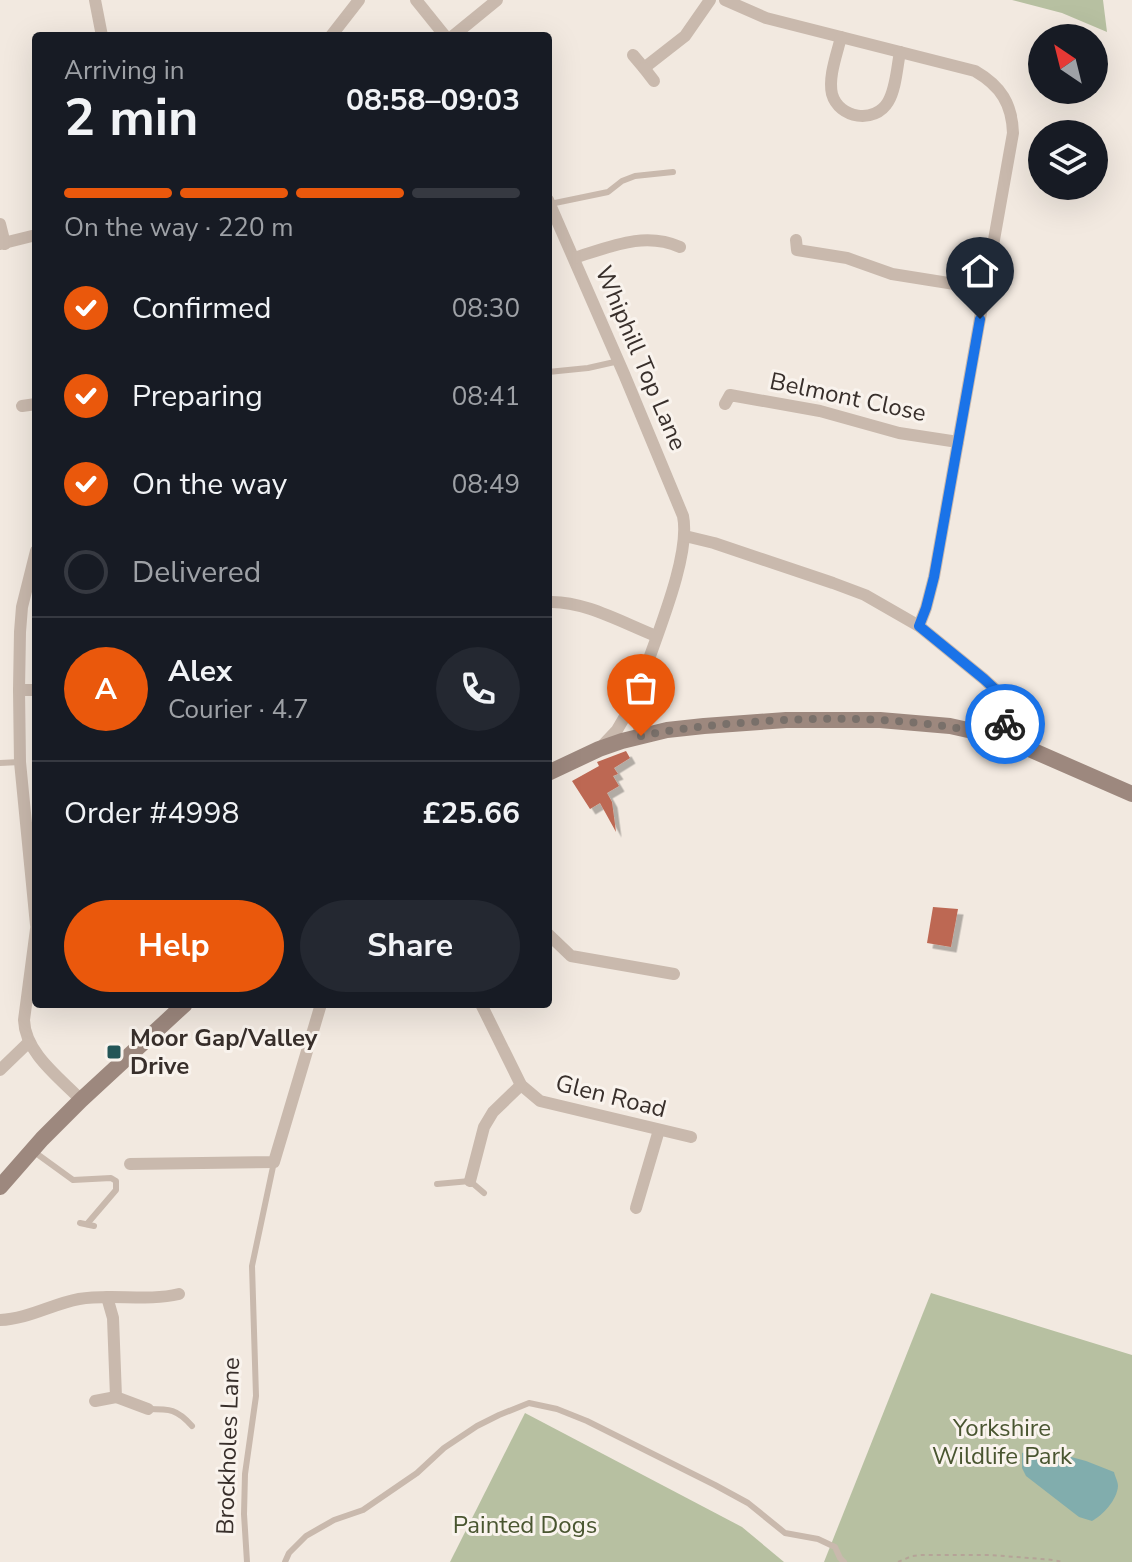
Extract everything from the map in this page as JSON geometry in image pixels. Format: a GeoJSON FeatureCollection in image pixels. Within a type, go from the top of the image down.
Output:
{"type":"FeatureCollection","features":[{"type":"Feature","properties":{"kind":"main road"},"geometry":{"type":"LineString","coordinates":[[552,771],[599,749],[641,736],[704,726],[786,720],[880,720],[950,726],[1004,738],[1132,794]]}},
{"type":"Feature","properties":{"kind":"main road"},"geometry":{"type":"LineString","coordinates":[[0,1187],[81,1100],[181,1008]]}},
{"type":"Feature","properties":{"kind":"street"},"geometry":{"type":"LineString","coordinates":[[95,0],[101,32]]}},
{"type":"Feature","properties":{"kind":"street"},"geometry":{"type":"LineString","coordinates":[[334,32],[359,0]]}},
{"type":"Feature","properties":{"kind":"street"},"geometry":{"type":"LineString","coordinates":[[416,0],[442,32]]}},
{"type":"Feature","properties":{"kind":"street"},"geometry":{"type":"LineString","coordinates":[[458,32],[497,0]]}},
{"type":"Feature","properties":{"kind":"street"},"geometry":{"type":"LineString","coordinates":[[644,68],[685,36],[710,0]]}},
{"type":"Feature","properties":{"kind":"street"},"geometry":{"type":"LineString","coordinates":[[725,0],[766,18],[975,71],[989,79],[1008,104],[1013,133],[934,577],[919,626]]}},
{"type":"Feature","properties":{"kind":"street"},"geometry":{"type":"LineString","coordinates":[[841,37],[832,92],[836,102],[854,116],[867,116],[886,106],[891,98],[900,52]]}},
{"type":"Feature","properties":{"kind":"street"},"geometry":{"type":"LineString","coordinates":[[633,55],[654,81]]}},
{"type":"Feature","properties":{"kind":"street","name":"Whiphill Top Lane"},"geometry":{"type":"LineString","coordinates":[[552,209],[683,516],[685,536],[676,576],[636,698],[635,711],[641,736]]}},
{"type":"Feature","properties":{"kind":"street"},"geometry":{"type":"LineString","coordinates":[[0,224],[2,244],[32,236]]}},
{"type":"Feature","properties":{"kind":"street"},"geometry":{"type":"LineString","coordinates":[[574,258],[639,239],[674,239]]}},
{"type":"Feature","properties":{"kind":"street"},"geometry":{"type":"LineString","coordinates":[[795,249],[847,258],[892,274],[986,289]]}},
{"type":"Feature","properties":{"kind":"street","name":"Belmont Close"},"geometry":{"type":"LineString","coordinates":[[728,395],[820,411],[899,433],[958,442]]}},
{"type":"Feature","properties":{"kind":"street"},"geometry":{"type":"LineString","coordinates":[[22,406],[32,404]]}},
{"type":"Feature","properties":{"kind":"street"},"geometry":{"type":"LineString","coordinates":[[685,536],[865,595],[919,626],[998,692],[1003,704],[1004,738]]}},
{"type":"Feature","properties":{"kind":"street"},"geometry":{"type":"LineString","coordinates":[[32,567],[22,607],[19,690],[20,762],[32,850]]}},
{"type":"Feature","properties":{"kind":"street"},"geometry":{"type":"LineString","coordinates":[[552,602],[580,605],[656,636]]}},
{"type":"Feature","properties":{"kind":"street"},"geometry":{"type":"LineString","coordinates":[[19,690],[32,690]]}},
{"type":"Feature","properties":{"kind":"street"},"geometry":{"type":"LineString","coordinates":[[599,749],[617,730],[636,698]]}},
{"type":"Feature","properties":{"kind":"street"},"geometry":{"type":"LineString","coordinates":[[552,938],[571,956],[674,974]]}},
{"type":"Feature","properties":{"kind":"street"},"geometry":{"type":"LineString","coordinates":[[32,958],[24,1032],[42,1059],[81,1100]]}},
{"type":"Feature","properties":{"kind":"street","name":"Brockholes Lane"},"geometry":{"type":"LineString","coordinates":[[274,1162],[320,1008]]}},
{"type":"Feature","properties":{"kind":"street","name":"Glen Road"},"geometry":{"type":"LineString","coordinates":[[483,1008],[521,1085],[540,1101],[691,1137]]}},
{"type":"Feature","properties":{"kind":"street"},"geometry":{"type":"LineString","coordinates":[[0,1070],[29,1042]]}},
{"type":"Feature","properties":{"kind":"street"},"geometry":{"type":"LineString","coordinates":[[470,1181],[484,1127],[493,1112],[521,1085]]}},
{"type":"Feature","properties":{"kind":"street"},"geometry":{"type":"LineString","coordinates":[[636,1208],[659,1130]]}},
{"type":"Feature","properties":{"kind":"street"},"geometry":{"type":"LineString","coordinates":[[130,1164],[274,1162]]}},
{"type":"Feature","properties":{"kind":"street"},"geometry":{"type":"LineString","coordinates":[[0,1320],[30,1315],[79,1299],[162,1298],[179,1294]]}},
{"type":"Feature","properties":{"kind":"street"},"geometry":{"type":"LineString","coordinates":[[107,1297],[113,1318],[116,1397]]}},
{"type":"Feature","properties":{"kind":"street"},"geometry":{"type":"LineString","coordinates":[[95,1401],[116,1397],[148,1409]]}},
{"type":"Feature","properties":{"kind":"lane"},"geometry":{"type":"LineString","coordinates":[[552,201],[608,192],[635,176],[673,172]]}},
{"type":"Feature","properties":{"kind":"lane"},"geometry":{"type":"LineString","coordinates":[[552,372],[619,361]]}},
{"type":"Feature","properties":{"kind":"lane"},"geometry":{"type":"LineString","coordinates":[[0,763],[20,762]]}},
{"type":"Feature","properties":{"kind":"lane"},"geometry":{"type":"LineString","coordinates":[[32,1151],[69,1179],[114,1178],[116,1190],[87,1225]]}},
{"type":"Feature","properties":{"kind":"lane","name":"Brockholes Lane"},"geometry":{"type":"LineString","coordinates":[[247,1562],[245,1474],[256,1396],[252,1266],[274,1162]]}},
{"type":"Feature","properties":{"kind":"lane"},"geometry":{"type":"LineString","coordinates":[[437,1184],[470,1181],[484,1193]]}},
{"type":"Feature","properties":{"kind":"lane"},"geometry":{"type":"LineString","coordinates":[[285,1562],[289,1553],[306,1536],[334,1520],[363,1510],[477,1426],[529,1403],[557,1409],[587,1421],[715,1485],[748,1503],[785,1533],[818,1539],[835,1547],[844,1562]]}},
{"type":"Feature","properties":{"kind":"lane"},"geometry":{"type":"LineString","coordinates":[[148,1409],[181,1413],[192,1426]]}},
{"type":"Feature","properties":{"kind":"path"},"geometry":{"type":"LineString","coordinates":[[898,1562],[912,1556],[991,1555],[1062,1562]]}},
{"type":"Feature","properties":{"kind":"green space"},"geometry":{"type":"Polygon","coordinates":[[[1012,0],[1103,0],[1106,24],[1088,24],[1062,13],[1012,0]]]}},
{"type":"Feature","properties":{"kind":"green space","name":"Yorkshire Wildlife Park"},"geometry":{"type":"Polygon","coordinates":[[[931,1293],[1132,1355],[1132,1562],[824,1562],[931,1293]]]}},
{"type":"Feature","properties":{"kind":"green space","name":"Painted Dogs"},"geometry":{"type":"Polygon","coordinates":[[[525,1413],[742,1527],[784,1562],[450,1562],[525,1413]]]}},
{"type":"Feature","properties":{"kind":"water"},"geometry":{"type":"Polygon","coordinates":[[[1042,1449],[1114,1472],[1117,1491],[1105,1511],[1092,1521],[1079,1517],[1026,1476],[1022,1468],[1022,1453],[1042,1449]]]}},
{"type":"Feature","properties":{"kind":"building"},"geometry":{"type":"Polygon","coordinates":[[[626,751],[630,758],[614,768],[618,774],[613,776],[619,786],[607,793],[612,802],[616,832],[600,803],[590,809],[572,781],[599,766],[597,762],[626,751]]]}},
{"type":"Feature","properties":{"kind":"building"},"geometry":{"type":"Polygon","coordinates":[[[933,907],[958,909],[951,947],[927,943],[933,907]]]}},
{"type":"Feature","properties":{"kind":"way so far"},"geometry":{"type":"LineString","coordinates":[[641,736],[704,726],[840,719],[950,726],[1004,738],[1005,724]]}},
{"type":"Feature","properties":{"kind":"place","name":"Moor Gap/Valley Drive"},"geometry":{"type":"Point","coordinates":[114,1052]}},
{"type":"Feature","properties":{"kind":"route"},"geometry":{"type":"LineString","coordinates":[[980,319],[934,577],[919,626],[998,692],[1005,724]]}}]}
